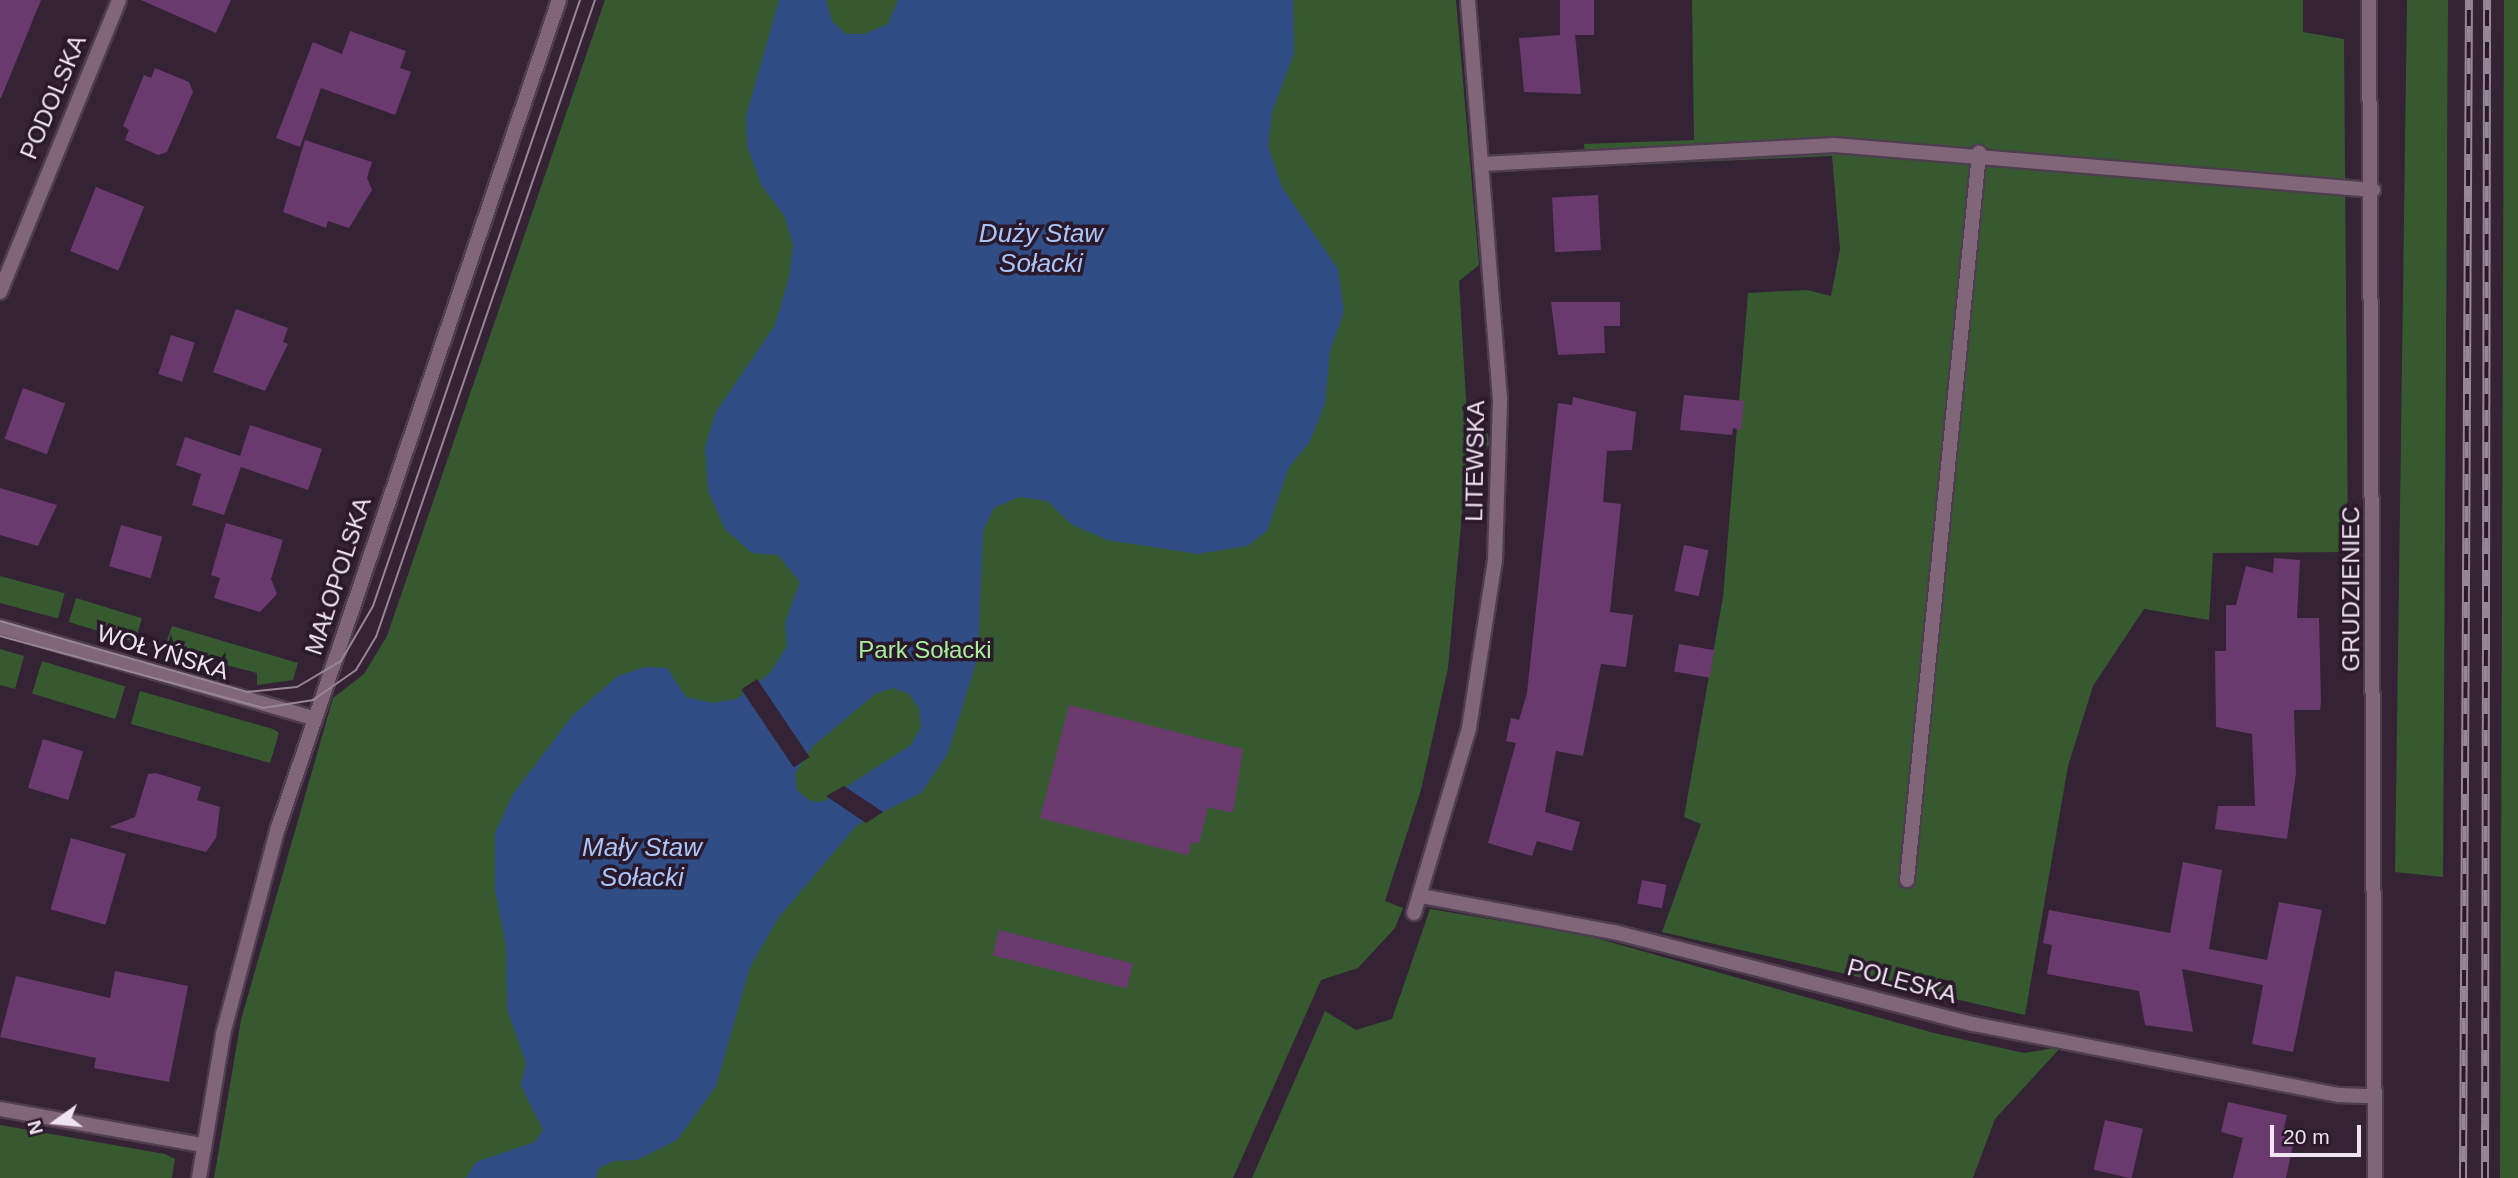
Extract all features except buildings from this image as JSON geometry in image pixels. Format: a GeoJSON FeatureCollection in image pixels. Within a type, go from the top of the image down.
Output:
{"type":"FeatureCollection","features":[{"type":"Feature","properties":{"kind":"street","name":"PODOLSKA"},"geometry":{"type":"LineString","coordinates":[[0,292],[119,0]]}},
{"type":"Feature","properties":{"kind":"street","name":"MAŁOPOLSKA"},"geometry":{"type":"LineString","coordinates":[[199,1178],[203,1145],[243,947],[313,718],[559,0]]}},
{"type":"Feature","properties":{"kind":"street","name":"LITEWSKA"},"geometry":{"type":"LineString","coordinates":[[1414,913],[1421,897],[1469,728],[1495,560],[1500,400],[1468,0]]}},
{"type":"Feature","properties":{"kind":"street","name":"GRUDZIENIEC"},"geometry":{"type":"LineString","coordinates":[[2369,0],[2373,190],[2375,1178]]}},
{"type":"Feature","properties":{"kind":"street"},"geometry":{"type":"LineString","coordinates":[[1483,164],[1834,145],[1979,153],[2373,190]]}},
{"type":"Feature","properties":{"kind":"street"},"geometry":{"type":"LineString","coordinates":[[1907,880],[1979,153]]}},
{"type":"Feature","properties":{"kind":"street","name":"WOŁYŃSKA"},"geometry":{"type":"LineString","coordinates":[[0,627],[313,718]]}},
{"type":"Feature","properties":{"kind":"street","name":"POLESKA"},"geometry":{"type":"LineString","coordinates":[[1421,897],[1614,932],[1973,1024],[2339,1095],[2374,1096]]}},
{"type":"Feature","properties":{"kind":"street"},"geometry":{"type":"LineString","coordinates":[[0,1109],[203,1145]]}},
{"type":"Feature","properties":{"kind":"green space","name":"Park Sołacki"},"geometry":{"type":"Polygon","coordinates":[[[605,0],[1456,0],[1479,265],[1459,281],[1468,433],[1488,433],[1489,446],[1468,447],[1448,668],[1421,790],[1385,901],[1403,908],[1395,928],[1358,968],[1321,980],[1233,1178],[214,1178],[241,1020],[333,698],[364,674],[387,636],[605,0]]]}},
{"type":"Feature","properties":{"kind":"green space"},"geometry":{"type":"Polygon","coordinates":[[[1692,0],[2303,0],[2303,32],[2344,39],[2348,552],[2213,553],[2209,620],[2144,609],[2093,686],[2068,766],[2025,1015],[1662,932],[1701,824],[1684,817],[1723,597],[1748,293],[1807,290],[1831,296],[1840,249],[1832,156],[1586,167],[1584,144],[1694,140],[1692,0]]]}},
{"type":"Feature","properties":{"kind":"green space"},"geometry":{"type":"Polygon","coordinates":[[[2407,0],[2448,0],[2443,877],[2395,872],[2407,0]]]}},
{"type":"Feature","properties":{"kind":"green space"},"geometry":{"type":"Polygon","coordinates":[[[2504,0],[2518,0],[2518,1178],[2500,1178],[2504,0]]]}},
{"type":"Feature","properties":{"kind":"green space"},"geometry":{"type":"Polygon","coordinates":[[[0,576],[65,593],[58,618],[0,603],[0,576]]]}},
{"type":"Feature","properties":{"kind":"green space"},"geometry":{"type":"Polygon","coordinates":[[[76,598],[142,618],[135,642],[69,622],[76,598]]]}},
{"type":"Feature","properties":{"kind":"green space"},"geometry":{"type":"Polygon","coordinates":[[[172,626],[298,663],[293,680],[257,685],[257,673],[164,649],[172,626]]]}},
{"type":"Feature","properties":{"kind":"green space"},"geometry":{"type":"Polygon","coordinates":[[[0,649],[24,656],[15,689],[0,685],[0,649]]]}},
{"type":"Feature","properties":{"kind":"green space"},"geometry":{"type":"Polygon","coordinates":[[[42,661],[125,686],[115,719],[32,694],[42,661]]]}},
{"type":"Feature","properties":{"kind":"green space"},"geometry":{"type":"Polygon","coordinates":[[[140,691],[273,729],[279,733],[270,763],[131,724],[140,691]]]}},
{"type":"Feature","properties":{"kind":"green space"},"geometry":{"type":"Polygon","coordinates":[[[1430,909],[1585,935],[1934,1033],[2024,1053],[2061,1047],[1995,1119],[1973,1178],[1252,1178],[1325,1011],[1356,1030],[1392,1019],[1430,909]]]}},
{"type":"Feature","properties":{"kind":"green space"},"geometry":{"type":"Polygon","coordinates":[[[0,1125],[165,1154],[175,1159],[172,1178],[0,1178],[0,1125]]]}},
{"type":"Feature","properties":{"kind":"water","name":"Duży Staw Sołacki"},"geometry":{"type":"Polygon","coordinates":[[[779,0],[826,0],[832,21],[846,34],[865,34],[888,24],[898,0],[1293,0],[1294,53],[1272,113],[1268,146],[1282,187],[1338,269],[1344,312],[1330,351],[1325,404],[1309,443],[1289,467],[1267,531],[1247,546],[1198,554],[1107,540],[1071,524],[1047,501],[1019,497],[994,508],[983,531],[978,657],[948,753],[921,793],[857,825],[779,917],[750,967],[716,1086],[677,1140],[637,1160],[614,1161],[599,1168],[596,1178],[466,1178],[476,1162],[535,1142],[543,1130],[521,1086],[526,1063],[507,1009],[506,946],[495,890],[495,833],[513,794],[573,715],[618,676],[645,667],[667,668],[686,697],[712,703],[737,699],[770,673],[787,646],[785,623],[800,582],[778,555],[752,553],[725,529],[708,491],[705,447],[716,412],[775,325],[789,277],[793,246],[785,217],[762,186],[747,146],[746,116],[779,0]],[[893,688],[875,694],[813,746],[795,774],[797,790],[810,801],[823,802],[911,745],[921,727],[919,708],[909,694],[893,688]]]}},
{"type":"Feature","properties":{"kind":"pier"},"geometry":{"type":"Polygon","coordinates":[[[757,679],[810,757],[794,768],[741,690],[757,679]]]}},
{"type":"Feature","properties":{"kind":"pier"},"geometry":{"type":"Polygon","coordinates":[[[844,786],[883,812],[866,823],[826,796],[844,786]]]}},
{"type":"Feature","properties":{"kind":"tram line"},"geometry":{"type":"LineString","coordinates":[[0,621],[247,692],[297,687],[341,661],[373,606],[580,0]]}},
{"type":"Feature","properties":{"kind":"tram line"},"geometry":{"type":"LineString","coordinates":[[0,636],[263,708],[313,700],[356,670],[376,637],[595,0]]}},
{"type":"Feature","properties":{"kind":"railway"},"geometry":{"type":"LineString","coordinates":[[2463,1178],[2469,0]]}},
{"type":"Feature","properties":{"kind":"railway"},"geometry":{"type":"LineString","coordinates":[[2485,1178],[2487,0]]}},
{"type":"Feature","properties":{"kind":"water label","name":"Mały Staw Sołacki"},"geometry":{"type":"Point","coordinates":[642,863]}}]}
